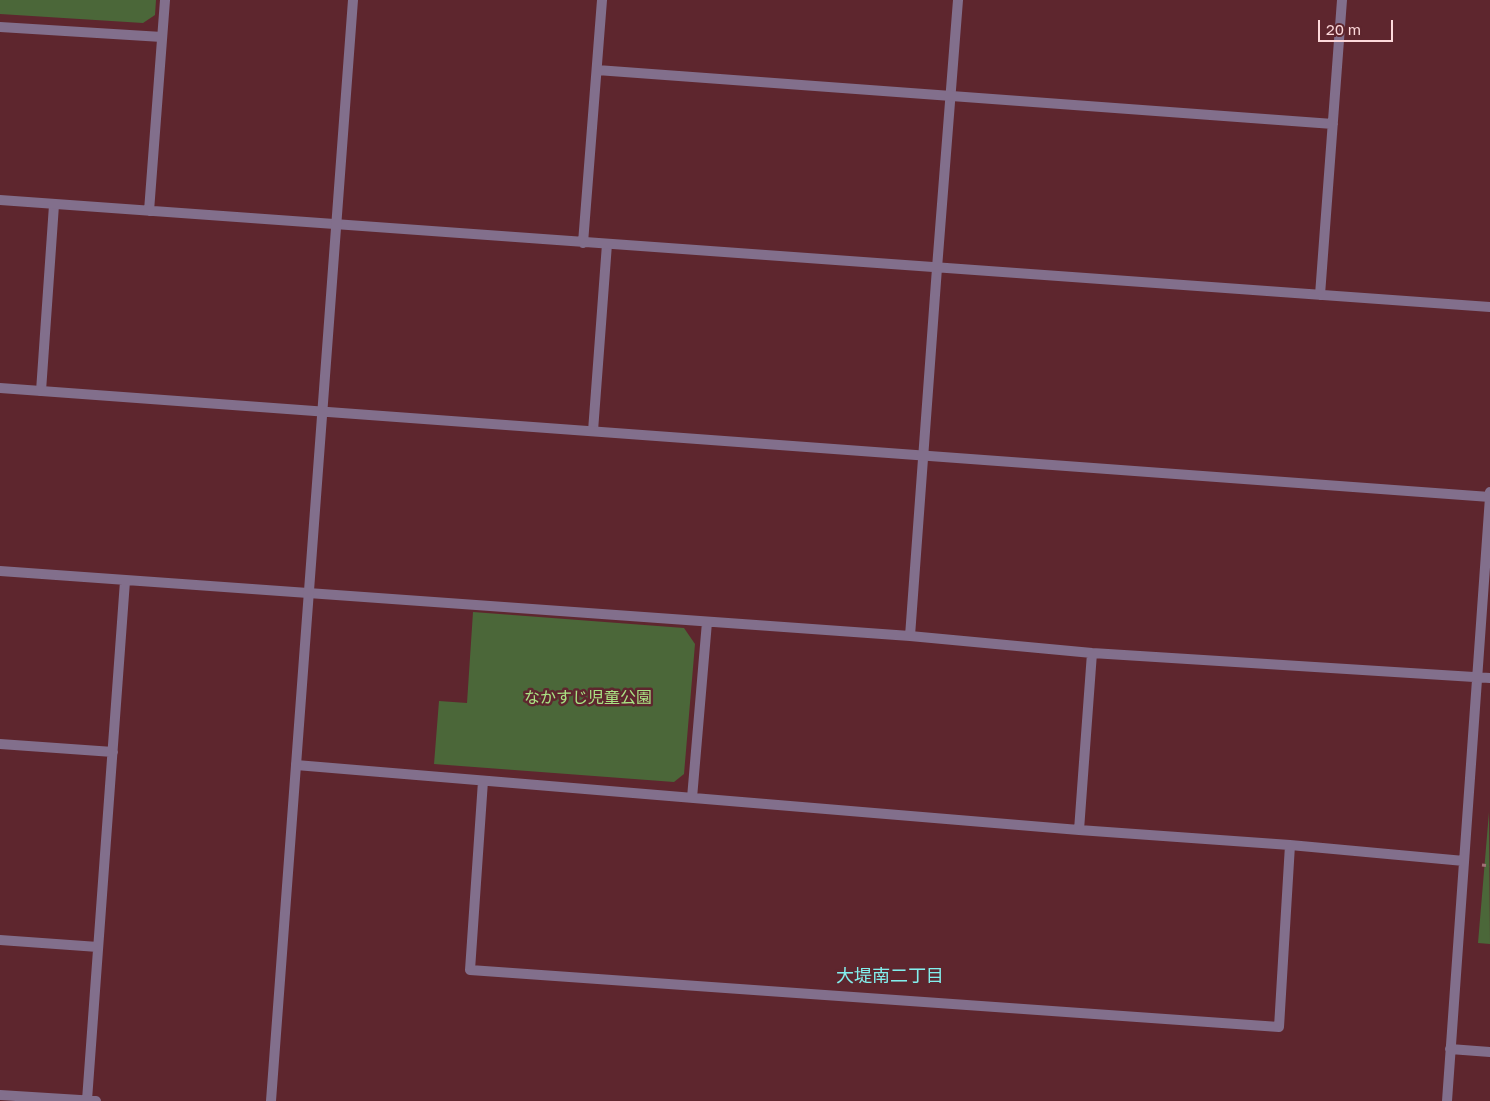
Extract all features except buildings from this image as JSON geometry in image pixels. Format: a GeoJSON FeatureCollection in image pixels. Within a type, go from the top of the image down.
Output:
{"type":"FeatureCollection","features":[{"type":"Feature","properties":{"kind":"street"},"geometry":{"type":"LineString","coordinates":[[149,212],[165,0]]}},
{"type":"Feature","properties":{"kind":"street"},"geometry":{"type":"LineString","coordinates":[[271,1101],[353,0]]}},
{"type":"Feature","properties":{"kind":"street"},"geometry":{"type":"LineString","coordinates":[[584,242],[602,0]]}},
{"type":"Feature","properties":{"kind":"street"},"geometry":{"type":"LineString","coordinates":[[910,636],[958,0]]}},
{"type":"Feature","properties":{"kind":"street"},"geometry":{"type":"LineString","coordinates":[[1320,295],[1342,0]]}},
{"type":"Feature","properties":{"kind":"street"},"geometry":{"type":"LineString","coordinates":[[0,27],[162,38]]}},
{"type":"Feature","properties":{"kind":"street"},"geometry":{"type":"LineString","coordinates":[[597,70],[1333,124]]}},
{"type":"Feature","properties":{"kind":"street"},"geometry":{"type":"LineString","coordinates":[[0,200],[1490,307]]}},
{"type":"Feature","properties":{"kind":"street"},"geometry":{"type":"LineString","coordinates":[[41,391],[54,205]]}},
{"type":"Feature","properties":{"kind":"street"},"geometry":{"type":"LineString","coordinates":[[593,431],[607,244]]}},
{"type":"Feature","properties":{"kind":"street"},"geometry":{"type":"LineString","coordinates":[[0,388],[1490,497]]}},
{"type":"Feature","properties":{"kind":"street"},"geometry":{"type":"LineString","coordinates":[[1447,1101],[1490,492]]}},
{"type":"Feature","properties":{"kind":"street"},"geometry":{"type":"LineString","coordinates":[[0,572],[910,636],[1092,653],[1490,678]]}},
{"type":"Feature","properties":{"kind":"street"},"geometry":{"type":"LineString","coordinates":[[87,1100],[125,580]]}},
{"type":"Feature","properties":{"kind":"street"},"geometry":{"type":"LineString","coordinates":[[692,798],[707,622]]}},
{"type":"Feature","properties":{"kind":"street"},"geometry":{"type":"LineString","coordinates":[[1079,830],[1092,653]]}},
{"type":"Feature","properties":{"kind":"street"},"geometry":{"type":"LineString","coordinates":[[0,744],[113,752]]}},
{"type":"Feature","properties":{"kind":"street"},"geometry":{"type":"LineString","coordinates":[[296,765],[1079,830],[1290,845],[1464,861]]}},
{"type":"Feature","properties":{"kind":"street"},"geometry":{"type":"LineString","coordinates":[[483,781],[470,970],[1279,1027],[1290,845]]}},
{"type":"Feature","properties":{"kind":"street"},"geometry":{"type":"LineString","coordinates":[[0,940],[98,947]]}},
{"type":"Feature","properties":{"kind":"street"},"geometry":{"type":"LineString","coordinates":[[1450,1048],[1490,1052]]}},
{"type":"Feature","properties":{"kind":"street"},"geometry":{"type":"LineString","coordinates":[[0,1094],[96,1101]]}},
{"type":"Feature","properties":{"kind":"green space"},"geometry":{"type":"Polygon","coordinates":[[[0,0],[156,0],[155,15],[143,23],[0,14],[0,0]]]}},
{"type":"Feature","properties":{"kind":"green space","name":"なかすじ児童公園"},"geometry":{"type":"Polygon","coordinates":[[[473,612],[684,628],[695,644],[684,774],[674,782],[434,764],[439,701],[467,703],[473,612]]]}},
{"type":"Feature","properties":{"kind":"green space"},"geometry":{"type":"Polygon","coordinates":[[[1489,812],[1490,944],[1478,943],[1489,812]]]}},
{"type":"Feature","properties":{"kind":"district","name":"大堤南二丁目"},"geometry":{"type":"Point","coordinates":[890,976]}}]}
